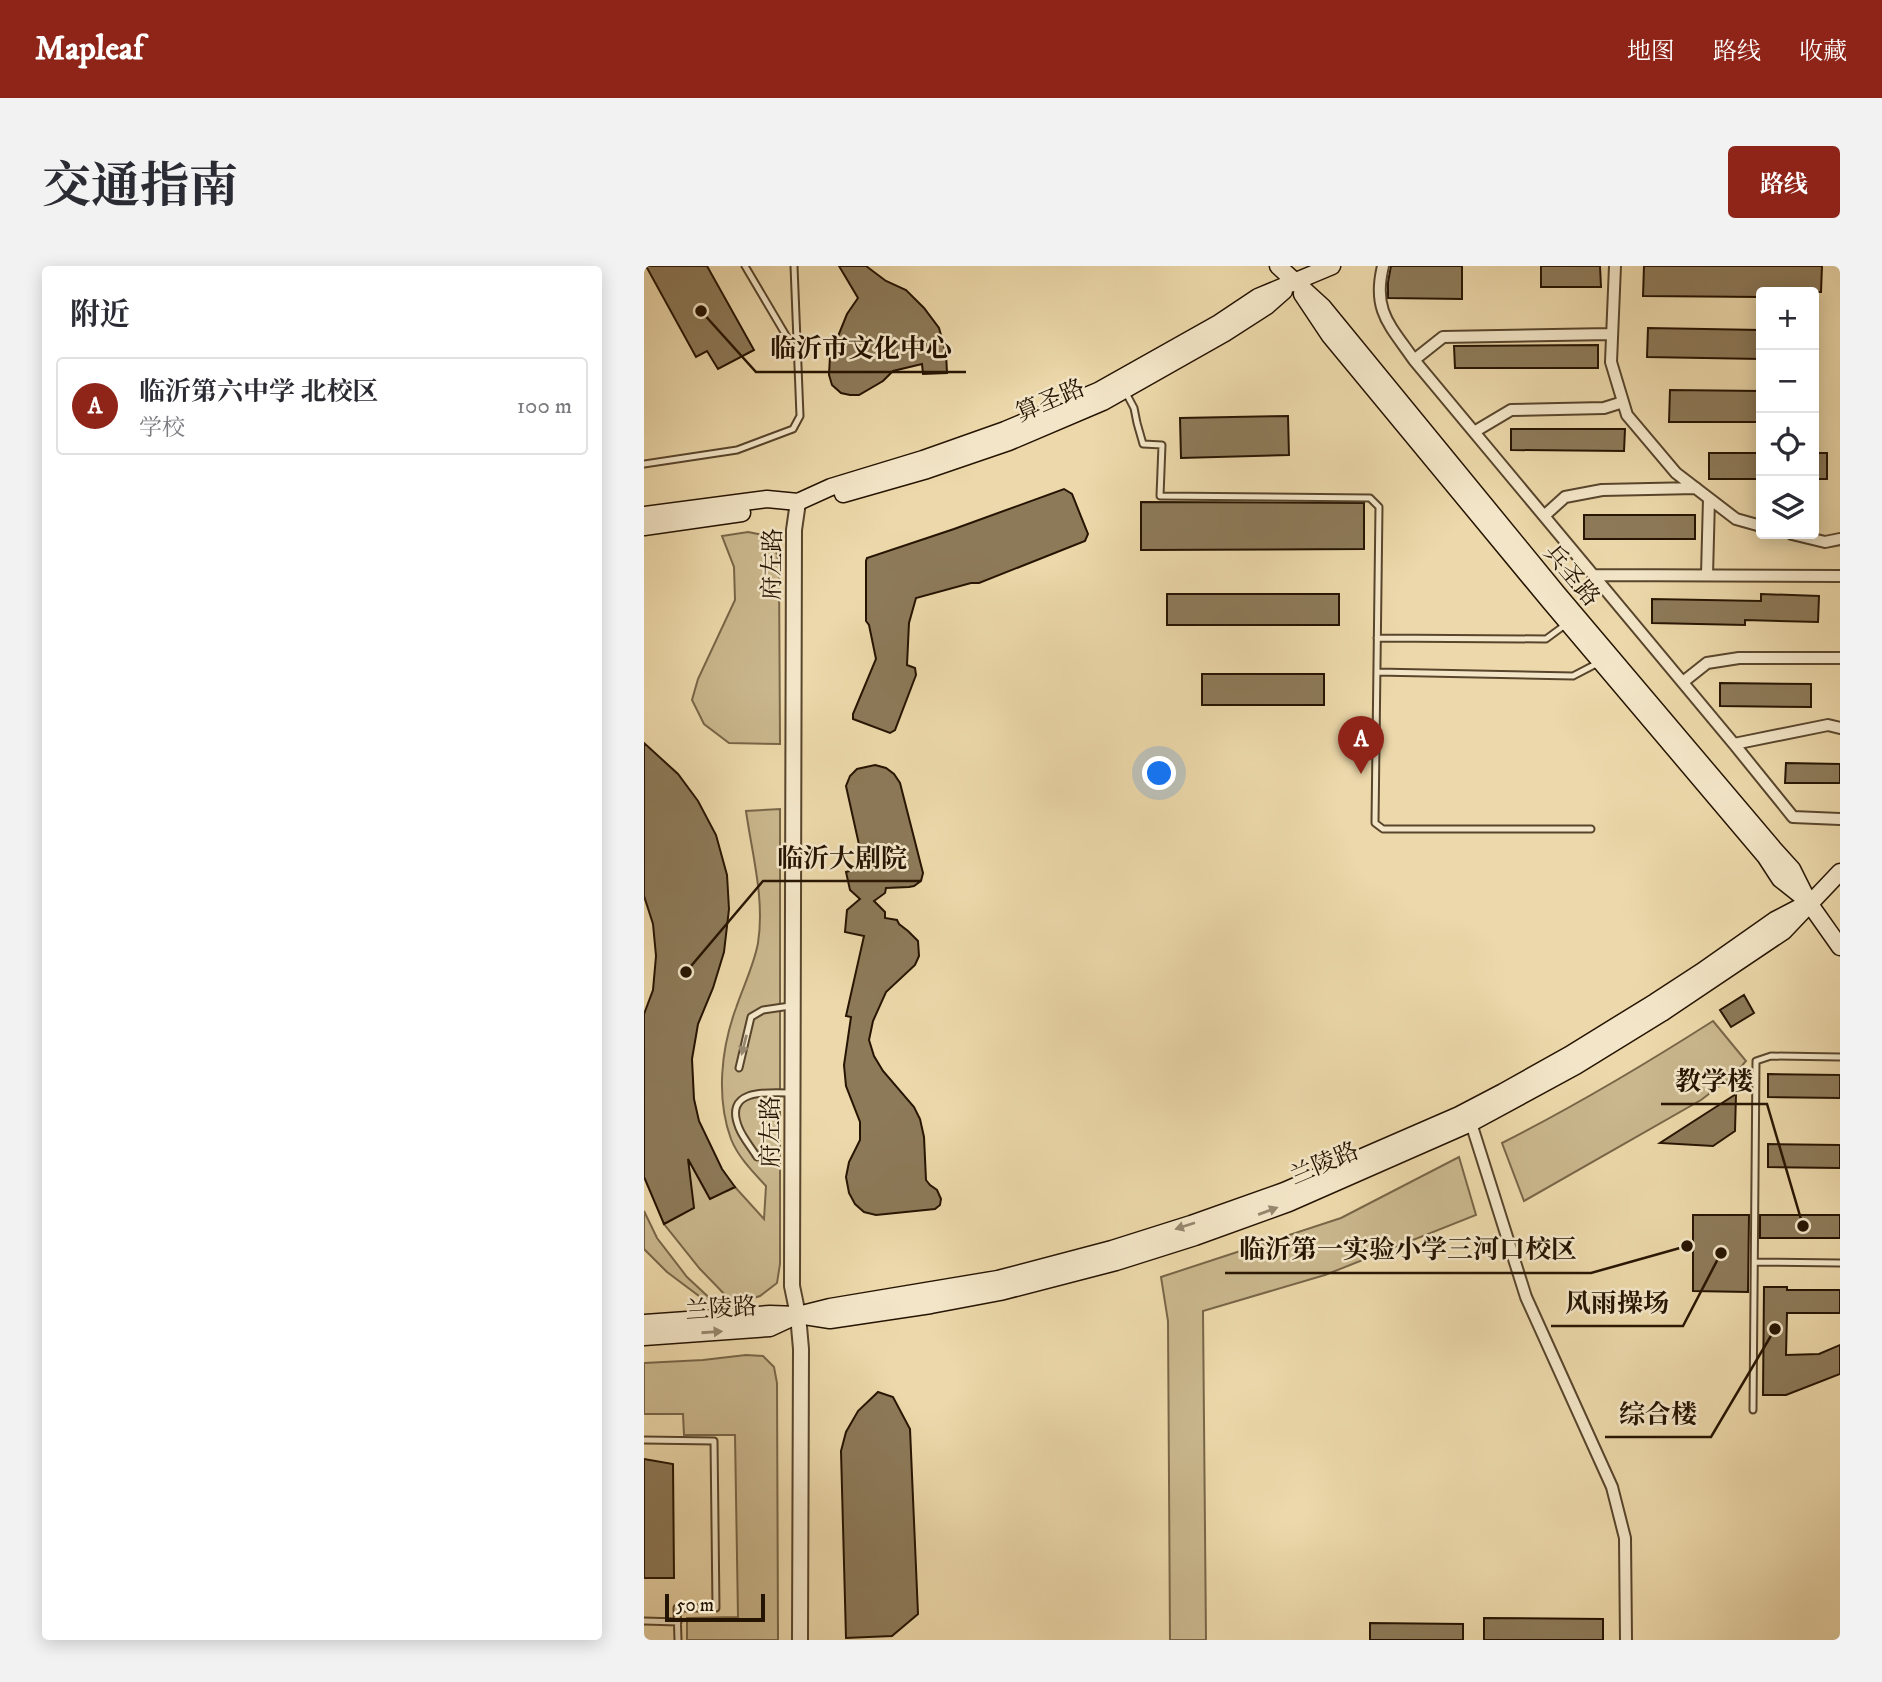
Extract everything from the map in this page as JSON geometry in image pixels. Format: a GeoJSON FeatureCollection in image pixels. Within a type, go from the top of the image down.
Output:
{"type":"FeatureCollection","features":[{"type":"Feature","properties":{"kind":"main road","name":"兵圣路"},"geometry":{"type":"LineString","coordinates":[[1278,266],[1323,307],[1558,594],[1793,869],[1809,903],[1840,947]]}},
{"type":"Feature","properties":{"kind":"main road","name":"兵圣路"},"geometry":{"type":"LineString","coordinates":[[1286,266],[1313,313],[1330,336],[1765,856],[1780,878],[1840,929]]}},
{"type":"Feature","properties":{"kind":"main road","name":"算圣路"},"geometry":{"type":"LineString","coordinates":[[644,527],[830,498],[927,470],[1009,442],[1103,402],[1226,333],[1267,306],[1309,266]]}},
{"type":"Feature","properties":{"kind":"main road","name":"算圣路"},"geometry":{"type":"LineString","coordinates":[[644,515],[766,499],[798,502],[831,487],[1005,430],[1098,391],[1219,323],[1258,297],[1332,266]]}},
{"type":"Feature","properties":{"kind":"main road","name":"兰陵路"},"geometry":{"type":"LineString","coordinates":[[644,1324],[770,1314],[830,1320],[931,1305],[1000,1292],[1116,1262],[1289,1203],[1471,1123],[1576,1066],[1685,998],[1784,931],[1840,872]]}},
{"type":"Feature","properties":{"kind":"main road","name":"兰陵路"},"geometry":{"type":"LineString","coordinates":[[644,1337],[770,1328],[798,1315],[830,1307],[998,1279],[1112,1249],[1295,1186],[1459,1115],[1525,1080],[1655,1002],[1774,920],[1840,884]]}},
{"type":"Feature","properties":{"kind":"street"},"geometry":{"type":"LineString","coordinates":[[1383,266],[1380,297],[1383,315],[1414,360],[1793,817],[1840,820]]}},
{"type":"Feature","properties":{"kind":"street"},"geometry":{"type":"LineString","coordinates":[[1615,266],[1611,362],[1627,415],[1676,473],[1736,519],[1756,525]]}},
{"type":"Feature","properties":{"kind":"street"},"geometry":{"type":"LineString","coordinates":[[1414,360],[1443,337],[1611,334]]}},
{"type":"Feature","properties":{"kind":"street"},"geometry":{"type":"LineString","coordinates":[[1474,432],[1511,410],[1604,408],[1623,402]]}},
{"type":"Feature","properties":{"kind":"street"},"geometry":{"type":"LineString","coordinates":[[1544,516],[1565,497],[1602,490],[1696,488]]}},
{"type":"Feature","properties":{"kind":"street"},"geometry":{"type":"LineString","coordinates":[[1707,575],[1709,499]]}},
{"type":"Feature","properties":{"kind":"street","name":"府左路"},"geometry":{"type":"LineString","coordinates":[[793,1640],[794,1350],[798,1315],[792,1286],[794,530],[798,502]]}},
{"type":"Feature","properties":{"kind":"street","name":"府左路"},"geometry":{"type":"LineString","coordinates":[[798,502],[801,530],[798,1315],[801,1349],[800,1640]]}},
{"type":"Feature","properties":{"kind":"street"},"geometry":{"type":"LineString","coordinates":[[1813,539],[1825,542],[1840,540]]}},
{"type":"Feature","properties":{"kind":"street"},"geometry":{"type":"LineString","coordinates":[[1593,575],[1840,576]]}},
{"type":"Feature","properties":{"kind":"street"},"geometry":{"type":"LineString","coordinates":[[1683,682],[1707,663],[1739,658],[1840,658]]}},
{"type":"Feature","properties":{"kind":"street"},"geometry":{"type":"LineString","coordinates":[[1734,744],[1828,725],[1840,728]]}},
{"type":"Feature","properties":{"kind":"street"},"geometry":{"type":"LineString","coordinates":[[1471,1123],[1526,1297],[1612,1487],[1625,1538],[1626,1640]]}},
{"type":"Feature","properties":{"kind":"lane"},"geometry":{"type":"LineString","coordinates":[[745,266],[797,354]]}},
{"type":"Feature","properties":{"kind":"lane"},"geometry":{"type":"LineString","coordinates":[[644,464],[737,450],[793,429],[800,416],[794,266]]}},
{"type":"Feature","properties":{"kind":"lane"},"geometry":{"type":"LineString","coordinates":[[1125,390],[1134,408],[1143,444],[1162,445],[1160,496],[1370,498],[1379,508],[1375,823],[1383,829],[1591,829]]}},
{"type":"Feature","properties":{"kind":"lane"},"geometry":{"type":"LineString","coordinates":[[1377,638],[1546,639],[1568,623]]}},
{"type":"Feature","properties":{"kind":"lane"},"geometry":{"type":"LineString","coordinates":[[1377,672],[1573,676],[1600,661]]}},
{"type":"Feature","properties":{"kind":"lane"},"geometry":{"type":"LineString","coordinates":[[738,1068],[751,1017],[763,1010],[793,1006]]}},
{"type":"Feature","properties":{"kind":"lane"},"geometry":{"type":"LineString","coordinates":[[1754,1410],[1756,1061],[1770,1056],[1840,1057]]}},
{"type":"Feature","properties":{"kind":"lane"},"geometry":{"type":"LineString","coordinates":[[757,1157],[739,1128],[736,1115],[738,1102],[746,1096],[762,1093],[793,1094]]}},
{"type":"Feature","properties":{"kind":"lane"},"geometry":{"type":"LineString","coordinates":[[1755,1262],[1840,1263]]}},
{"type":"Feature","properties":{"kind":"lane"},"geometry":{"type":"LineString","coordinates":[[644,1440],[714,1441],[716,1608],[677,1608],[678,1640]]}},
{"type":"Feature","properties":{"kind":"lane"},"geometry":{"type":"LineString","coordinates":[[644,1621],[678,1622]]}},
{"type":"Feature","properties":{"kind":"shaded area"},"geometry":{"type":"Polygon","coordinates":[[[748,532],[763,535],[774,542],[779,564],[780,744],[729,743],[704,724],[692,700],[698,679],[735,600],[734,567],[722,536],[748,532]]]}},
{"type":"Feature","properties":{"kind":"shaded area"},"geometry":{"type":"Polygon","coordinates":[[[780,809],[780,1264],[777,1283],[760,1296],[734,1304],[700,1269],[664,1224],[693,1208],[688,1159],[710,1199],[718,1195],[705,1157],[727,1191],[735,1187],[764,1219],[766,1186],[742,1158],[731,1139],[723,1107],[722,1074],[731,1024],[754,959],[760,926],[759,893],[746,811],[780,809]]]}},
{"type":"Feature","properties":{"kind":"shaded area"},"geometry":{"type":"Polygon","coordinates":[[[1713,1021],[1746,1061],[1734,1075],[1701,1100],[1524,1201],[1502,1143],[1609,1085],[1713,1021]]]}},
{"type":"Feature","properties":{"kind":"shaded area"},"geometry":{"type":"Polygon","coordinates":[[[1459,1157],[1476,1215],[1325,1275],[1203,1311],[1206,1640],[1170,1640],[1168,1321],[1161,1277],[1341,1218],[1459,1157]]]}},
{"type":"Feature","properties":{"kind":"shaded area"},"geometry":{"type":"Polygon","coordinates":[[[644,1211],[657,1238],[687,1277],[717,1305],[711,1305],[667,1272],[644,1249],[644,1211]]]}},
{"type":"Feature","properties":{"kind":"shaded area"},"geometry":{"type":"Polygon","coordinates":[[[763,1356],[774,1367],[777,1383],[778,1640],[687,1640],[687,1618],[738,1617],[735,1435],[684,1435],[683,1414],[644,1414],[644,1363],[763,1356]]]}},
{"type":"Feature","properties":{"kind":"building"},"geometry":{"type":"Polygon","coordinates":[[[646,266],[707,266],[754,350],[718,369],[707,351],[696,357],[646,266]]]}},
{"type":"Feature","properties":{"kind":"building"},"geometry":{"type":"Polygon","coordinates":[[[839,266],[866,266],[886,281],[906,290],[939,328],[946,353],[947,373],[923,374],[922,364],[893,371],[883,381],[859,395],[841,393],[832,385],[829,375],[830,356],[847,314],[858,298],[839,266]]]}},
{"type":"Feature","properties":{"kind":"building"},"geometry":{"type":"Polygon","coordinates":[[[1391,266],[1462,266],[1462,299],[1388,298],[1391,266]]]}},
{"type":"Feature","properties":{"kind":"building"},"geometry":{"type":"Polygon","coordinates":[[[1541,266],[1600,266],[1601,287],[1541,287],[1541,266]]]}},
{"type":"Feature","properties":{"kind":"building"},"geometry":{"type":"Polygon","coordinates":[[[1644,266],[1822,266],[1821,292],[1819,287],[1756,287],[1756,297],[1643,296],[1644,266]]]}},
{"type":"Feature","properties":{"kind":"building"},"geometry":{"type":"Polygon","coordinates":[[[1648,328],[1756,330],[1756,359],[1647,357],[1648,328]]]}},
{"type":"Feature","properties":{"kind":"building"},"geometry":{"type":"Polygon","coordinates":[[[1598,345],[1598,368],[1455,368],[1454,346],[1598,345]]]}},
{"type":"Feature","properties":{"kind":"building"},"geometry":{"type":"Polygon","coordinates":[[[1670,390],[1756,391],[1756,422],[1669,422],[1670,390]]]}},
{"type":"Feature","properties":{"kind":"building"},"geometry":{"type":"Polygon","coordinates":[[[1288,416],[1289,455],[1181,458],[1180,418],[1288,416]]]}},
{"type":"Feature","properties":{"kind":"building"},"geometry":{"type":"Polygon","coordinates":[[[1511,429],[1625,429],[1624,451],[1511,450],[1511,429]]]}},
{"type":"Feature","properties":{"kind":"building"},"geometry":{"type":"Polygon","coordinates":[[[1709,453],[1756,453],[1756,479],[1709,479],[1709,453]]]}},
{"type":"Feature","properties":{"kind":"building"},"geometry":{"type":"Polygon","coordinates":[[[1819,453],[1827,453],[1827,479],[1819,479],[1819,453]]]}},
{"type":"Feature","properties":{"kind":"building"},"geometry":{"type":"Polygon","coordinates":[[[1064,489],[1072,494],[1088,534],[1085,541],[979,583],[916,598],[909,623],[907,665],[915,668],[916,675],[895,730],[890,733],[853,719],[876,659],[866,621],[867,558],[1064,489]]]}},
{"type":"Feature","properties":{"kind":"building"},"geometry":{"type":"Polygon","coordinates":[[[1141,502],[1364,503],[1364,549],[1141,550],[1141,502]]]}},
{"type":"Feature","properties":{"kind":"building"},"geometry":{"type":"Polygon","coordinates":[[[1584,515],[1695,515],[1695,539],[1584,539],[1584,515]]]}},
{"type":"Feature","properties":{"kind":"building"},"geometry":{"type":"Polygon","coordinates":[[[1167,594],[1339,594],[1339,625],[1167,625],[1167,594]]]}},
{"type":"Feature","properties":{"kind":"building"},"geometry":{"type":"Polygon","coordinates":[[[1761,594],[1819,596],[1818,622],[1745,620],[1745,625],[1652,623],[1652,599],[1761,601],[1761,594]]]}},
{"type":"Feature","properties":{"kind":"building"},"geometry":{"type":"Polygon","coordinates":[[[1202,674],[1324,674],[1324,705],[1202,705],[1202,674]]]}},
{"type":"Feature","properties":{"kind":"building"},"geometry":{"type":"Polygon","coordinates":[[[1720,683],[1811,684],[1811,707],[1720,706],[1720,683]]]}},
{"type":"Feature","properties":{"kind":"building"},"geometry":{"type":"Polygon","coordinates":[[[644,743],[678,774],[698,801],[716,835],[727,875],[729,909],[724,952],[698,1024],[692,1059],[694,1099],[699,1121],[722,1169],[735,1187],[710,1199],[688,1159],[694,1208],[664,1224],[644,1177],[644,1014],[653,990],[656,956],[653,924],[644,896],[644,743]]]}},
{"type":"Feature","properties":{"kind":"building"},"geometry":{"type":"Polygon","coordinates":[[[1786,763],[1840,764],[1840,783],[1785,783],[1786,763]]]}},
{"type":"Feature","properties":{"kind":"building"},"geometry":{"type":"Polygon","coordinates":[[[875,765],[886,768],[900,783],[923,873],[921,881],[914,886],[886,888],[885,893],[874,901],[885,912],[885,918],[897,920],[918,941],[919,956],[915,965],[886,992],[873,1021],[869,1040],[883,1071],[914,1107],[920,1119],[924,1137],[926,1180],[937,1190],[941,1199],[940,1205],[935,1209],[876,1215],[864,1212],[855,1204],[849,1193],[846,1177],[849,1162],[860,1140],[860,1122],[846,1086],[844,1065],[851,1017],[846,1016],[864,936],[845,932],[847,910],[860,899],[850,890],[846,872],[864,867],[846,786],[857,769],[875,765]]]}},
{"type":"Feature","properties":{"kind":"building"},"geometry":{"type":"Polygon","coordinates":[[[1744,995],[1754,1013],[1731,1027],[1720,1010],[1744,995]]]}},
{"type":"Feature","properties":{"kind":"building"},"geometry":{"type":"Polygon","coordinates":[[[1768,1074],[1840,1075],[1840,1098],[1768,1097],[1768,1074]]]}},
{"type":"Feature","properties":{"kind":"building"},"geometry":{"type":"Polygon","coordinates":[[[1736,1094],[1735,1131],[1713,1146],[1660,1143],[1736,1094]]]}},
{"type":"Feature","properties":{"kind":"building"},"geometry":{"type":"Polygon","coordinates":[[[1768,1144],[1840,1145],[1840,1168],[1768,1167],[1768,1144]]]}},
{"type":"Feature","properties":{"kind":"building"},"geometry":{"type":"Polygon","coordinates":[[[1693,1215],[1749,1215],[1748,1292],[1693,1291],[1693,1215]]]}},
{"type":"Feature","properties":{"kind":"building"},"geometry":{"type":"Polygon","coordinates":[[[1760,1215],[1840,1215],[1840,1238],[1760,1238],[1760,1215]]]}},
{"type":"Feature","properties":{"kind":"building"},"geometry":{"type":"Polygon","coordinates":[[[1764,1287],[1840,1290],[1840,1313],[1787,1313],[1786,1355],[1819,1354],[1840,1345],[1840,1374],[1786,1395],[1763,1395],[1764,1287]]]}},
{"type":"Feature","properties":{"kind":"building"},"geometry":{"type":"Polygon","coordinates":[[[878,1392],[893,1397],[910,1429],[918,1614],[892,1636],[846,1638],[841,1451],[846,1432],[858,1411],[878,1392]]]}},
{"type":"Feature","properties":{"kind":"building"},"geometry":{"type":"Polygon","coordinates":[[[644,1459],[673,1464],[674,1578],[644,1578],[644,1459]]]}},
{"type":"Feature","properties":{"kind":"building"},"geometry":{"type":"Polygon","coordinates":[[[1484,1618],[1603,1619],[1603,1640],[1484,1640],[1484,1618]]]}},
{"type":"Feature","properties":{"kind":"building"},"geometry":{"type":"Polygon","coordinates":[[[1370,1623],[1463,1624],[1463,1640],[1370,1640],[1370,1623]]]}},
{"type":"Feature","properties":{"kind":"place","name":"临沂市文化中心"},"geometry":{"type":"Point","coordinates":[701,311]}},
{"type":"Feature","properties":{"kind":"place","name":"临沂第六中学 北校区"},"geometry":{"type":"Point","coordinates":[1361,774]}},
{"type":"Feature","properties":{"kind":"place","name":"临沂大剧院"},"geometry":{"type":"Point","coordinates":[686,972]}},
{"type":"Feature","properties":{"kind":"place","name":"教学楼"},"geometry":{"type":"Point","coordinates":[1803,1226]}},
{"type":"Feature","properties":{"kind":"place","name":"临沂第一实验小学三河口校区"},"geometry":{"type":"Point","coordinates":[1687,1246]}},
{"type":"Feature","properties":{"kind":"place","name":"风雨操场"},"geometry":{"type":"Point","coordinates":[1721,1253]}},
{"type":"Feature","properties":{"kind":"place","name":"综合楼"},"geometry":{"type":"Point","coordinates":[1775,1329]}}]}
